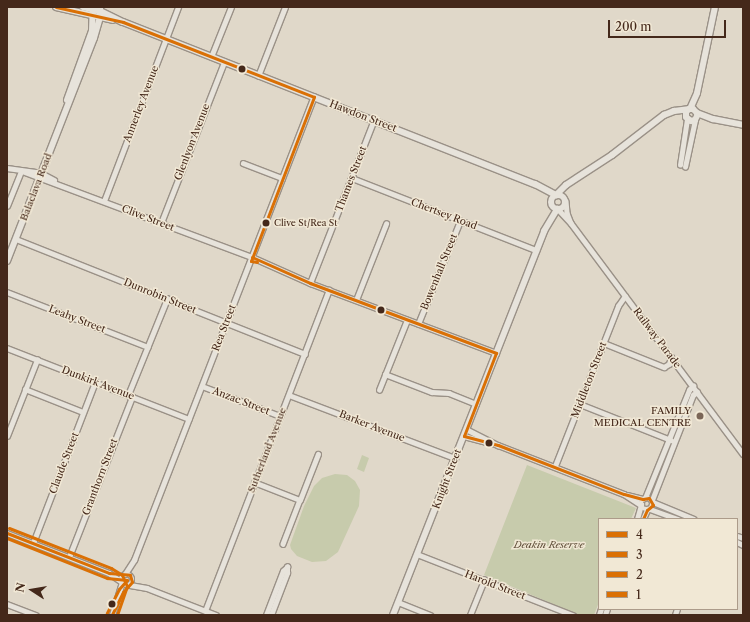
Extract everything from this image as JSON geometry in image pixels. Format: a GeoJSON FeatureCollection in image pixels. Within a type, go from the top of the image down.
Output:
{"type":"FeatureCollection","features":[{"type":"Feature","properties":{"kind":"street"},"geometry":{"type":"LineString","coordinates":[[56,7],[97,11]]}},
{"type":"Feature","properties":{"kind":"street"},"geometry":{"type":"LineString","coordinates":[[83,7],[97,11]]}},
{"type":"Feature","properties":{"kind":"street","name":"Annerley Avenue"},"geometry":{"type":"LineString","coordinates":[[104,201],[178,7]]}},
{"type":"Feature","properties":{"kind":"street"},"geometry":{"type":"LineString","coordinates":[[211,57],[231,7]]}},
{"type":"Feature","properties":{"kind":"street"},"geometry":{"type":"LineString","coordinates":[[258,76],[286,7]]}},
{"type":"Feature","properties":{"kind":"street"},"geometry":{"type":"LineString","coordinates":[[697,93],[690,109],[686,112],[683,166],[696,116],[697,93],[715,7]]}},
{"type":"Feature","properties":{"kind":"street","name":"Hawdon Street"},"geometry":{"type":"LineString","coordinates":[[97,11],[557,194]]}},
{"type":"Feature","properties":{"kind":"street","name":"Balaclava Road"},"geometry":{"type":"LineString","coordinates":[[7,261],[64,113],[69,93],[92,31],[97,11]]}},
{"type":"Feature","properties":{"kind":"street","name":"Glenlyon Avenue"},"geometry":{"type":"LineString","coordinates":[[161,223],[224,62]]}},
{"type":"Feature","properties":{"kind":"street","name":"Rea Street"},"geometry":{"type":"LineString","coordinates":[[121,582],[124,574],[134,560],[314,97]]}},
{"type":"Feature","properties":{"kind":"street"},"geometry":{"type":"LineString","coordinates":[[690,109],[696,116],[743,125]]}},
{"type":"Feature","properties":{"kind":"street"},"geometry":{"type":"LineString","coordinates":[[574,180],[565,191],[564,207],[557,209],[551,203],[552,198],[561,189],[658,120],[672,112],[690,109]]}},
{"type":"Feature","properties":{"kind":"street"},"geometry":{"type":"LineString","coordinates":[[658,120],[676,115],[691,121],[696,116]]}},
{"type":"Feature","properties":{"kind":"street","name":"Thames Street"},"geometry":{"type":"LineString","coordinates":[[310,282],[374,120]]}},
{"type":"Feature","properties":{"kind":"street"},"geometry":{"type":"LineString","coordinates":[[243,163],[282,178]]}},
{"type":"Feature","properties":{"kind":"street","name":"Clive Street"},"geometry":{"type":"LineString","coordinates":[[7,168],[40,176],[496,354]]}},
{"type":"Feature","properties":{"kind":"street","name":"Balaclava Road"},"geometry":{"type":"LineString","coordinates":[[7,206],[22,171]]}},
{"type":"Feature","properties":{"kind":"street","name":"Chertsey Road"},"geometry":{"type":"LineString","coordinates":[[352,178],[536,250]]}},
{"type":"Feature","properties":{"kind":"street","name":"Hawdon Street"},"geometry":{"type":"LineString","coordinates":[[535,184],[544,191],[551,203]]}},
{"type":"Feature","properties":{"kind":"street"},"geometry":{"type":"LineString","coordinates":[[557,194],[565,199]]}},
{"type":"Feature","properties":{"kind":"street","name":"Railway Parade"},"geometry":{"type":"LineString","coordinates":[[565,199],[567,213],[571,223]]}},
{"type":"Feature","properties":{"kind":"street","name":"Knight Street"},"geometry":{"type":"LineString","coordinates":[[393,615],[544,230],[551,203]]}},
{"type":"Feature","properties":{"kind":"street","name":"Railway Parade"},"geometry":{"type":"LineString","coordinates":[[557,209],[571,223],[743,454]]}},
{"type":"Feature","properties":{"kind":"street","name":"Knight Street"},"geometry":{"type":"LineString","coordinates":[[544,230],[557,209]]}},
{"type":"Feature","properties":{"kind":"street","name":"Bowenhall Street"},"geometry":{"type":"LineString","coordinates":[[418,324],[460,221]]}},
{"type":"Feature","properties":{"kind":"street"},"geometry":{"type":"LineString","coordinates":[[356,300],[386,224]]}},
{"type":"Feature","properties":{"kind":"street","name":"Dunrobin Street"},"geometry":{"type":"LineString","coordinates":[[16,239],[305,354]]}},
{"type":"Feature","properties":{"kind":"street","name":"Sutherland Avenue"},"geometry":{"type":"LineString","coordinates":[[205,610],[329,290]]}},
{"type":"Feature","properties":{"kind":"street","name":"Leahy Street"},"geometry":{"type":"LineString","coordinates":[[7,292],[148,347]]}},
{"type":"Feature","properties":{"kind":"street","name":"Middleton Street"},"geometry":{"type":"LineString","coordinates":[[555,466],[619,303],[625,296]]}},
{"type":"Feature","properties":{"kind":"street","name":"Granthorn Street"},"geometry":{"type":"LineString","coordinates":[[69,557],[148,347],[168,299]]}},
{"type":"Feature","properties":{"kind":"street"},"geometry":{"type":"LineString","coordinates":[[379,390],[407,320]]}},
{"type":"Feature","properties":{"kind":"street"},"geometry":{"type":"LineString","coordinates":[[604,343],[664,367],[669,364],[671,357]]}},
{"type":"Feature","properties":{"kind":"street","name":"Dunkirk Avenue"},"geometry":{"type":"LineString","coordinates":[[7,348],[189,419]]}},
{"type":"Feature","properties":{"kind":"street"},"geometry":{"type":"LineString","coordinates":[[7,436],[37,360]]}},
{"type":"Feature","properties":{"kind":"street"},"geometry":{"type":"LineString","coordinates":[[386,374],[432,392],[449,393],[476,404]]}},
{"type":"Feature","properties":{"kind":"street","name":"Claude Street"},"geometry":{"type":"LineString","coordinates":[[33,543],[95,382]]}},
{"type":"Feature","properties":{"kind":"street","name":"Anzac Street"},"geometry":{"type":"LineString","coordinates":[[202,386],[280,416]]}},
{"type":"Feature","properties":{"kind":"street"},"geometry":{"type":"LineString","coordinates":[[644,518],[652,501],[689,390],[693,386]]}},
{"type":"Feature","properties":{"kind":"street"},"geometry":{"type":"LineString","coordinates":[[25,389],[83,412]]}},
{"type":"Feature","properties":{"kind":"street"},"geometry":{"type":"LineString","coordinates":[[637,518],[644,498],[693,395],[697,392]]}},
{"type":"Feature","properties":{"kind":"street","name":"Barker Avenue"},"geometry":{"type":"LineString","coordinates":[[289,395],[455,458]]}},
{"type":"Feature","properties":{"kind":"street"},"geometry":{"type":"LineString","coordinates":[[580,404],[672,440]]}},
{"type":"Feature","properties":{"kind":"street"},"geometry":{"type":"LineString","coordinates":[[466,429],[498,445]]}},
{"type":"Feature","properties":{"kind":"street"},"geometry":{"type":"LineString","coordinates":[[464,436],[498,445],[624,494],[652,501],[692,518]]}},
{"type":"Feature","properties":{"kind":"street"},"geometry":{"type":"LineString","coordinates":[[283,544],[318,454]]}},
{"type":"Feature","properties":{"kind":"street"},"geometry":{"type":"LineString","coordinates":[[254,482],[300,500]]}},
{"type":"Feature","properties":{"kind":"street"},"geometry":{"type":"LineString","coordinates":[[624,494],[649,509],[675,518]]}},
{"type":"Feature","properties":{"kind":"street"},"geometry":{"type":"LineString","coordinates":[[7,533],[109,573],[121,582],[147,588],[216,615]]}},
{"type":"Feature","properties":{"kind":"street","name":"Harold Street"},"geometry":{"type":"LineString","coordinates":[[417,554],[573,615]]}},
{"type":"Feature","properties":{"kind":"street","name":"Rea Street"},"geometry":{"type":"LineString","coordinates":[[129,585],[132,577],[134,560]]}},
{"type":"Feature","properties":{"kind":"street"},"geometry":{"type":"LineString","coordinates":[[266,615],[283,571],[287,567],[287,573],[271,615]]}},
{"type":"Feature","properties":{"kind":"street"},"geometry":{"type":"LineString","coordinates":[[109,573],[124,574],[132,577],[147,588]]}},
{"type":"Feature","properties":{"kind":"street"},"geometry":{"type":"LineString","coordinates":[[470,615],[484,580]]}},
{"type":"Feature","properties":{"kind":"street"},"geometry":{"type":"LineString","coordinates":[[118,601],[121,582]]}},
{"type":"Feature","properties":{"kind":"street"},"geometry":{"type":"LineString","coordinates":[[112,615],[118,601],[129,585]]}},
{"type":"Feature","properties":{"kind":"street"},"geometry":{"type":"LineString","coordinates":[[398,602],[431,615]]}},
{"type":"Feature","properties":{"kind":"street"},"geometry":{"type":"LineString","coordinates":[[7,604],[36,615]]}},
{"type":"Feature","properties":{"kind":"green space"},"geometry":{"type":"Polygon","coordinates":[[[362,455],[369,458],[364,472],[357,469],[362,455]]]}},
{"type":"Feature","properties":{"kind":"green space","name":"Deakin Reserve"},"geometry":{"type":"Polygon","coordinates":[[[527,465],[636,508],[631,518],[598,518],[598,605],[594,615],[579,615],[484,575],[527,465]]]}},
{"type":"Feature","properties":{"kind":"green space"},"geometry":{"type":"Polygon","coordinates":[[[335,474],[347,475],[355,481],[360,490],[359,506],[338,552],[326,561],[312,562],[297,556],[291,549],[290,545],[304,506],[314,486],[322,478],[335,474]]]}},
{"type":"Feature","properties":{"kind":"transit line","name":"4"},"geometry":{"type":"LineString","coordinates":[[56,7],[123,22],[314,97]]}},
{"type":"Feature","properties":{"kind":"transit line","name":"4"},"geometry":{"type":"LineString","coordinates":[[257,262],[251,261],[314,97]]}},
{"type":"Feature","properties":{"kind":"transit line","name":"4"},"geometry":{"type":"LineString","coordinates":[[252,257],[310,283],[496,353],[464,436],[498,445],[624,494],[643,499],[649,498],[653,505],[647,510],[643,518]]}},
{"type":"Feature","properties":{"kind":"transit line","name":"1"},"geometry":{"type":"LineString","coordinates":[[9,528],[111,568],[122,575],[127,586],[117,615]]}},
{"type":"Feature","properties":{"kind":"transit line","name":"3"},"geometry":{"type":"LineString","coordinates":[[7,533],[109,573],[130,575],[132,582],[123,592],[112,615]]}},
{"type":"Feature","properties":{"kind":"transit line","name":"2"},"geometry":{"type":"LineString","coordinates":[[7,538],[107,578],[127,580],[119,589],[107,613]]}},
{"type":"Feature","properties":{"kind":"place","name":"Clive St/Rea St"},"geometry":{"type":"Point","coordinates":[266,223]}},
{"type":"Feature","properties":{"kind":"place","name":"FAMILY MEDICAL CENTRE"},"geometry":{"type":"Point","coordinates":[700,416]}}]}
